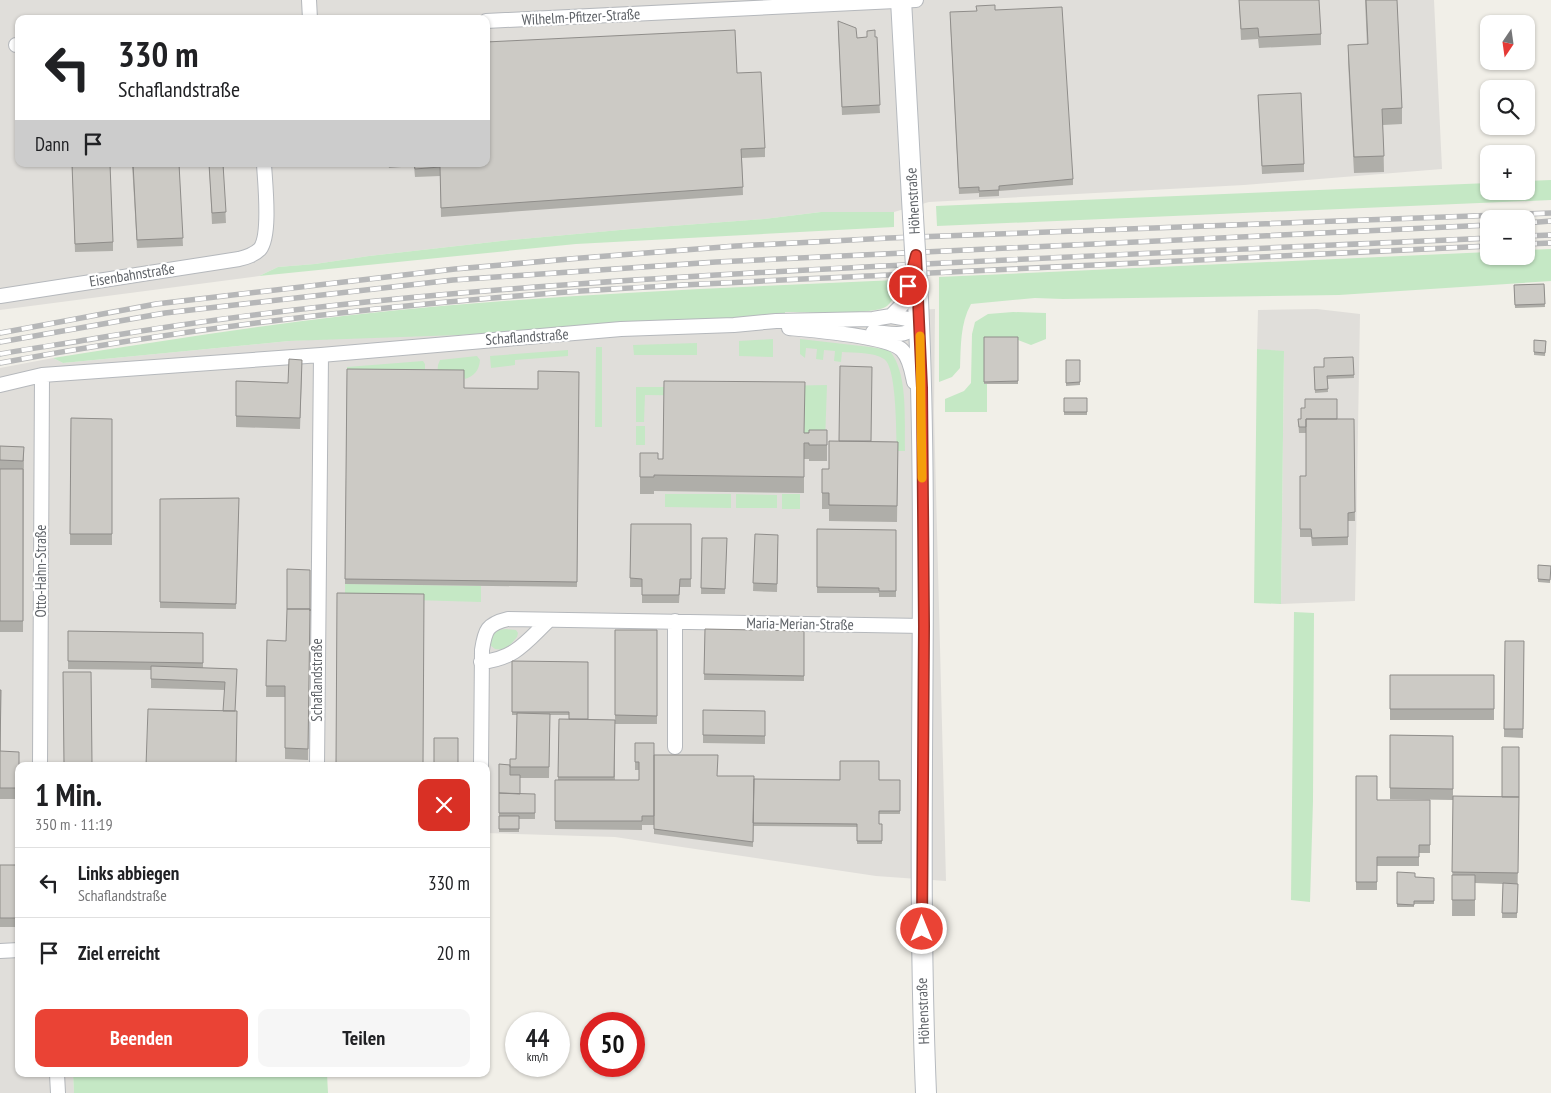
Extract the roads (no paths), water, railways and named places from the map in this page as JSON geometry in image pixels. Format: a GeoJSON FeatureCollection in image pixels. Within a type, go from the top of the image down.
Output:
{"type":"FeatureCollection","features":[{"type":"Feature","properties":{"kind":"main road","name":"Höhenstraße"},"geometry":{"type":"LineString","coordinates":[[906,0],[913,217],[916,255],[911,301],[919,320],[922,426],[924,626],[922,999],[926,1093]]}},
{"type":"Feature","properties":{"kind":"street"},"geometry":{"type":"LineString","coordinates":[[309,0],[310,15]]}},
{"type":"Feature","properties":{"kind":"street","name":"Wilhelm-Pfitzer-Straße"},"geometry":{"type":"LineString","coordinates":[[490,21],[906,0]]}},
{"type":"Feature","properties":{"kind":"street","name":"Eisenbahnstraße"},"geometry":{"type":"LineString","coordinates":[[0,296],[252,256],[261,248],[266,224],[264,167]]}},
{"type":"Feature","properties":{"kind":"street"},"geometry":{"type":"LineString","coordinates":[[891,316],[911,301]]}},
{"type":"Feature","properties":{"kind":"street","name":"Schaflandstraße"},"geometry":{"type":"LineString","coordinates":[[0,385],[42,375],[322,355],[621,329],[776,321],[874,320],[891,316],[919,320],[910,333],[900,334],[734,324]]}},
{"type":"Feature","properties":{"kind":"street","name":"Schaflandstraße"},"geometry":{"type":"LineString","coordinates":[[800,329],[868,338],[893,344],[903,351],[911,367],[922,426]]}},
{"type":"Feature","properties":{"kind":"street","name":"Schaflandstraße"},"geometry":{"type":"LineString","coordinates":[[317,762],[322,355]]}},
{"type":"Feature","properties":{"kind":"street","name":"Otto-Hahn-Straße"},"geometry":{"type":"LineString","coordinates":[[40,762],[42,375]]}},
{"type":"Feature","properties":{"kind":"street","name":"Maria-Merian-Straße"},"geometry":{"type":"LineString","coordinates":[[480,762],[481,662],[484,636],[488,628],[495,622],[508,619],[924,626]]}},
{"type":"Feature","properties":{"kind":"street"},"geometry":{"type":"LineString","coordinates":[[481,662],[507,657],[549,620]]}},
{"type":"Feature","properties":{"kind":"street"},"geometry":{"type":"LineString","coordinates":[[675,622],[675,747]]}},
{"type":"Feature","properties":{"kind":"street"},"geometry":{"type":"LineString","coordinates":[[0,951],[15,950]]}},
{"type":"Feature","properties":{"kind":"street"},"geometry":{"type":"LineString","coordinates":[[57,1077],[58,1093]]}},
{"type":"Feature","properties":{"kind":"railway"},"geometry":{"type":"LineString","coordinates":[[0,333],[156,304],[455,269],[736,246],[889,238],[1551,213]]}},
{"type":"Feature","properties":{"kind":"railway"},"geometry":{"type":"LineString","coordinates":[[1535,222],[1551,221]]}},
{"type":"Feature","properties":{"kind":"railway"},"geometry":{"type":"LineString","coordinates":[[0,342],[165,313],[453,280],[716,262],[1480,225]]}},
{"type":"Feature","properties":{"kind":"railway"},"geometry":{"type":"LineString","coordinates":[[1535,236],[1551,235]]}},
{"type":"Feature","properties":{"kind":"railway"},"geometry":{"type":"LineString","coordinates":[[0,354],[180,325],[256,315],[486,291],[812,270],[1480,238]]}},
{"type":"Feature","properties":{"kind":"railway"},"geometry":{"type":"LineString","coordinates":[[1535,244],[1551,243]]}},
{"type":"Feature","properties":{"kind":"railway"},"geometry":{"type":"LineString","coordinates":[[0,363],[144,339],[289,319],[362,310],[581,291],[1480,246]]}}]}
